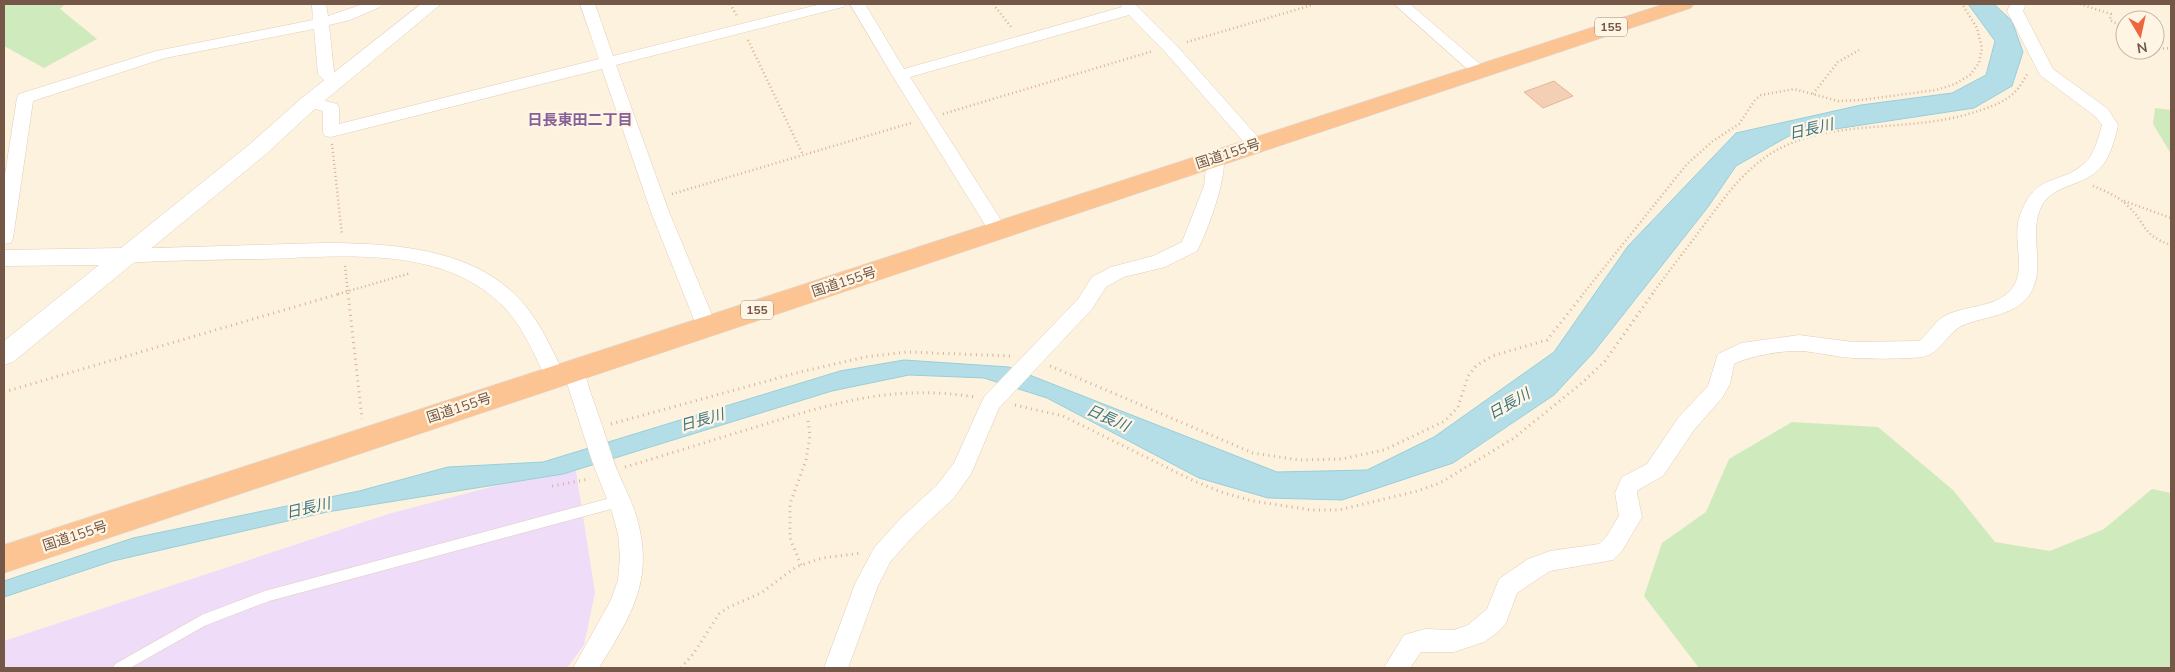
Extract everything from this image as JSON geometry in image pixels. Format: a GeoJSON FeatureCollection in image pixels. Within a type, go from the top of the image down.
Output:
{"type":"FeatureCollection","features":[{"type":"Feature","properties":{"kind":"highway","name":"国道155号"},"geometry":{"type":"LineString","coordinates":[[4,559],[1480,72],[1675,5]]}},
{"type":"Feature","properties":{"kind":"street"},"geometry":{"type":"LineString","coordinates":[[319,4],[326,74],[336,82]]}},
{"type":"Feature","properties":{"kind":"street"},"geometry":{"type":"LineString","coordinates":[[4,238],[25,98],[162,54],[320,23],[345,17],[375,4]]}},
{"type":"Feature","properties":{"kind":"street"},"geometry":{"type":"LineString","coordinates":[[4,355],[258,148],[310,102],[432,4]]}},
{"type":"Feature","properties":{"kind":"street"},"geometry":{"type":"LineString","coordinates":[[587,4],[660,212],[707,327]]}},
{"type":"Feature","properties":{"kind":"street"},"geometry":{"type":"LineString","coordinates":[[310,102],[331,108],[331,132],[606,61],[838,4]]}},
{"type":"Feature","properties":{"kind":"street"},"geometry":{"type":"LineString","coordinates":[[858,4],[900,75],[999,230]]}},
{"type":"Feature","properties":{"kind":"street"},"geometry":{"type":"LineString","coordinates":[[1402,4],[1480,72]]}},
{"type":"Feature","properties":{"kind":"street"},"geometry":{"type":"LineString","coordinates":[[1396,668],[1413,643],[1424,640],[1454,640],[1475,634],[1489,624],[1498,615],[1507,586],[1536,566],[1550,561],[1605,553],[1610,549],[1631,517],[1626,493],[1630,484],[1655,470],[1686,424],[1720,384],[1725,360],[1732,355],[1741,351],[1799,343],[1853,350],[1922,349],[1932,344],[1950,322],[1988,311],[2017,297],[2028,273],[2029,259],[2026,234],[2029,214],[2038,197],[2047,188],[2073,177],[2090,167],[2097,160],[2110,125],[2102,113],[2046,72],[2013,6]]}},
{"type":"Feature","properties":{"kind":"street"},"geometry":{"type":"LineString","coordinates":[[900,75],[1022,41],[1130,7],[1169,47],[1256,145]]}},
{"type":"Feature","properties":{"kind":"street"},"geometry":{"type":"LineString","coordinates":[[836,668],[867,584],[882,556],[908,526],[945,492],[963,468],[995,398],[1085,304],[1099,282],[1118,272],[1171,257],[1190,246],[1213,186],[1216,158]]}},
{"type":"Feature","properties":{"kind":"street"},"geometry":{"type":"LineString","coordinates":[[4,258],[343,250],[400,253],[434,260],[470,274],[499,291],[519,312],[564,374],[577,387],[595,432],[606,470],[620,501],[631,542],[632,566],[628,590],[611,626],[585,668]]}},
{"type":"Feature","properties":{"kind":"lane"},"geometry":{"type":"LineString","coordinates":[[119,668],[204,620],[267,596],[620,501]]}},
{"type":"Feature","properties":{"kind":"path"},"geometry":{"type":"LineString","coordinates":[[730,4],[803,155]]}},
{"type":"Feature","properties":{"kind":"path"},"geometry":{"type":"LineString","coordinates":[[993,4],[1022,41]]}},
{"type":"Feature","properties":{"kind":"path"},"geometry":{"type":"LineString","coordinates":[[595,432],[637,418],[800,372],[866,357],[907,352],[1006,356],[1031,361],[1068,373],[1253,453],[1282,459],[1313,461],[1370,454],[1390,449],[1454,414],[1461,401],[1468,375],[1477,365],[1502,352],[1535,346],[1547,340],[1688,164],[1711,143],[1739,124],[1759,96],[1793,89],[1829,100],[1843,101],[1917,94],[1942,89],[1961,82],[1976,69],[1981,58],[1983,46],[1976,24],[1962,4]]}},
{"type":"Feature","properties":{"kind":"path"},"geometry":{"type":"LineString","coordinates":[[2080,4],[2111,14],[2110,20],[2115,23]]}},
{"type":"Feature","properties":{"kind":"path"},"geometry":{"type":"LineString","coordinates":[[1169,47],[1312,5]]}},
{"type":"Feature","properties":{"kind":"path"},"geometry":{"type":"LineString","coordinates":[[1813,94],[1836,63],[1848,54],[1859,50]]}},
{"type":"Feature","properties":{"kind":"path"},"geometry":{"type":"LineString","coordinates":[[552,486],[590,479],[606,470],[842,401],[903,392],[928,391],[995,398],[1063,416],[1192,480],[1221,492],[1253,501],[1311,510],[1339,510],[1417,491],[1440,483],[1514,438],[1583,382],[1604,361],[1631,322],[1738,180],[1767,154],[1786,145],[1819,134],[1946,120],[1987,110],[2010,97],[2026,81],[2034,58],[2038,56]]}},
{"type":"Feature","properties":{"kind":"path"},"geometry":{"type":"LineString","coordinates":[[331,132],[364,439]]}},
{"type":"Feature","properties":{"kind":"path"},"geometry":{"type":"LineString","coordinates":[[2073,177],[2121,200],[2171,218]]}},
{"type":"Feature","properties":{"kind":"path"},"geometry":{"type":"LineString","coordinates":[[2121,200],[2134,212],[2149,236],[2171,245]]}},
{"type":"Feature","properties":{"kind":"path"},"geometry":{"type":"LineString","coordinates":[[4,392],[424,269],[434,260]]}},
{"type":"Feature","properties":{"kind":"path"},"geometry":{"type":"LineString","coordinates":[[801,565],[790,538],[790,504],[806,460],[810,436],[808,420]]}},
{"type":"Feature","properties":{"kind":"path"},"geometry":{"type":"LineString","coordinates":[[681,668],[694,653],[719,614],[727,608],[761,593],[801,565],[822,558],[851,553],[882,556]]}},
{"type":"Feature","properties":{"kind":"shaded area"},"geometry":{"type":"Polygon","coordinates":[[[575,465],[595,593],[584,645],[567,668],[4,668],[4,641],[388,514],[575,465]]]}},
{"type":"Feature","properties":{"kind":"green space"},"geometry":{"type":"Polygon","coordinates":[[[4,4],[65,4],[60,9],[97,39],[44,68],[4,46],[4,4]]]}},
{"type":"Feature","properties":{"kind":"green space"},"geometry":{"type":"Polygon","coordinates":[[[2155,108],[2171,110],[2171,154],[2153,124],[2155,108]]]}},
{"type":"Feature","properties":{"kind":"green space"},"geometry":{"type":"Polygon","coordinates":[[[1792,422],[1878,427],[1953,490],[1995,542],[2050,551],[2104,529],[2152,489],[2171,493],[2171,668],[1699,668],[1644,596],[1662,543],[1706,512],[1729,459],[1792,422]]]}},
{"type":"Feature","properties":{"kind":"water","name":"日長川"},"geometry":{"type":"Polygon","coordinates":[[[1968,4],[1994,4],[2012,21],[2023,52],[2012,86],[1974,108],[1789,136],[1736,166],[1708,207],[1593,353],[1554,395],[1453,463],[1342,500],[1268,498],[1199,478],[1047,398],[984,378],[909,375],[832,391],[563,474],[327,512],[113,561],[4,597],[4,581],[133,538],[359,491],[448,467],[543,462],[840,371],[904,360],[1009,367],[1277,472],[1367,470],[1434,437],[1554,352],[1628,246],[1736,133],[1861,105],[1952,93],[1986,75],[1995,41],[1968,4]]]}},
{"type":"Feature","properties":{"kind":"building"},"geometry":{"type":"Polygon","coordinates":[[[1554,81],[1573,96],[1543,108],[1524,92],[1554,81]]]}},
{"type":"Feature","properties":{"kind":"district","name":"日長東田二丁目"},"geometry":{"type":"Point","coordinates":[580,120]}}]}
